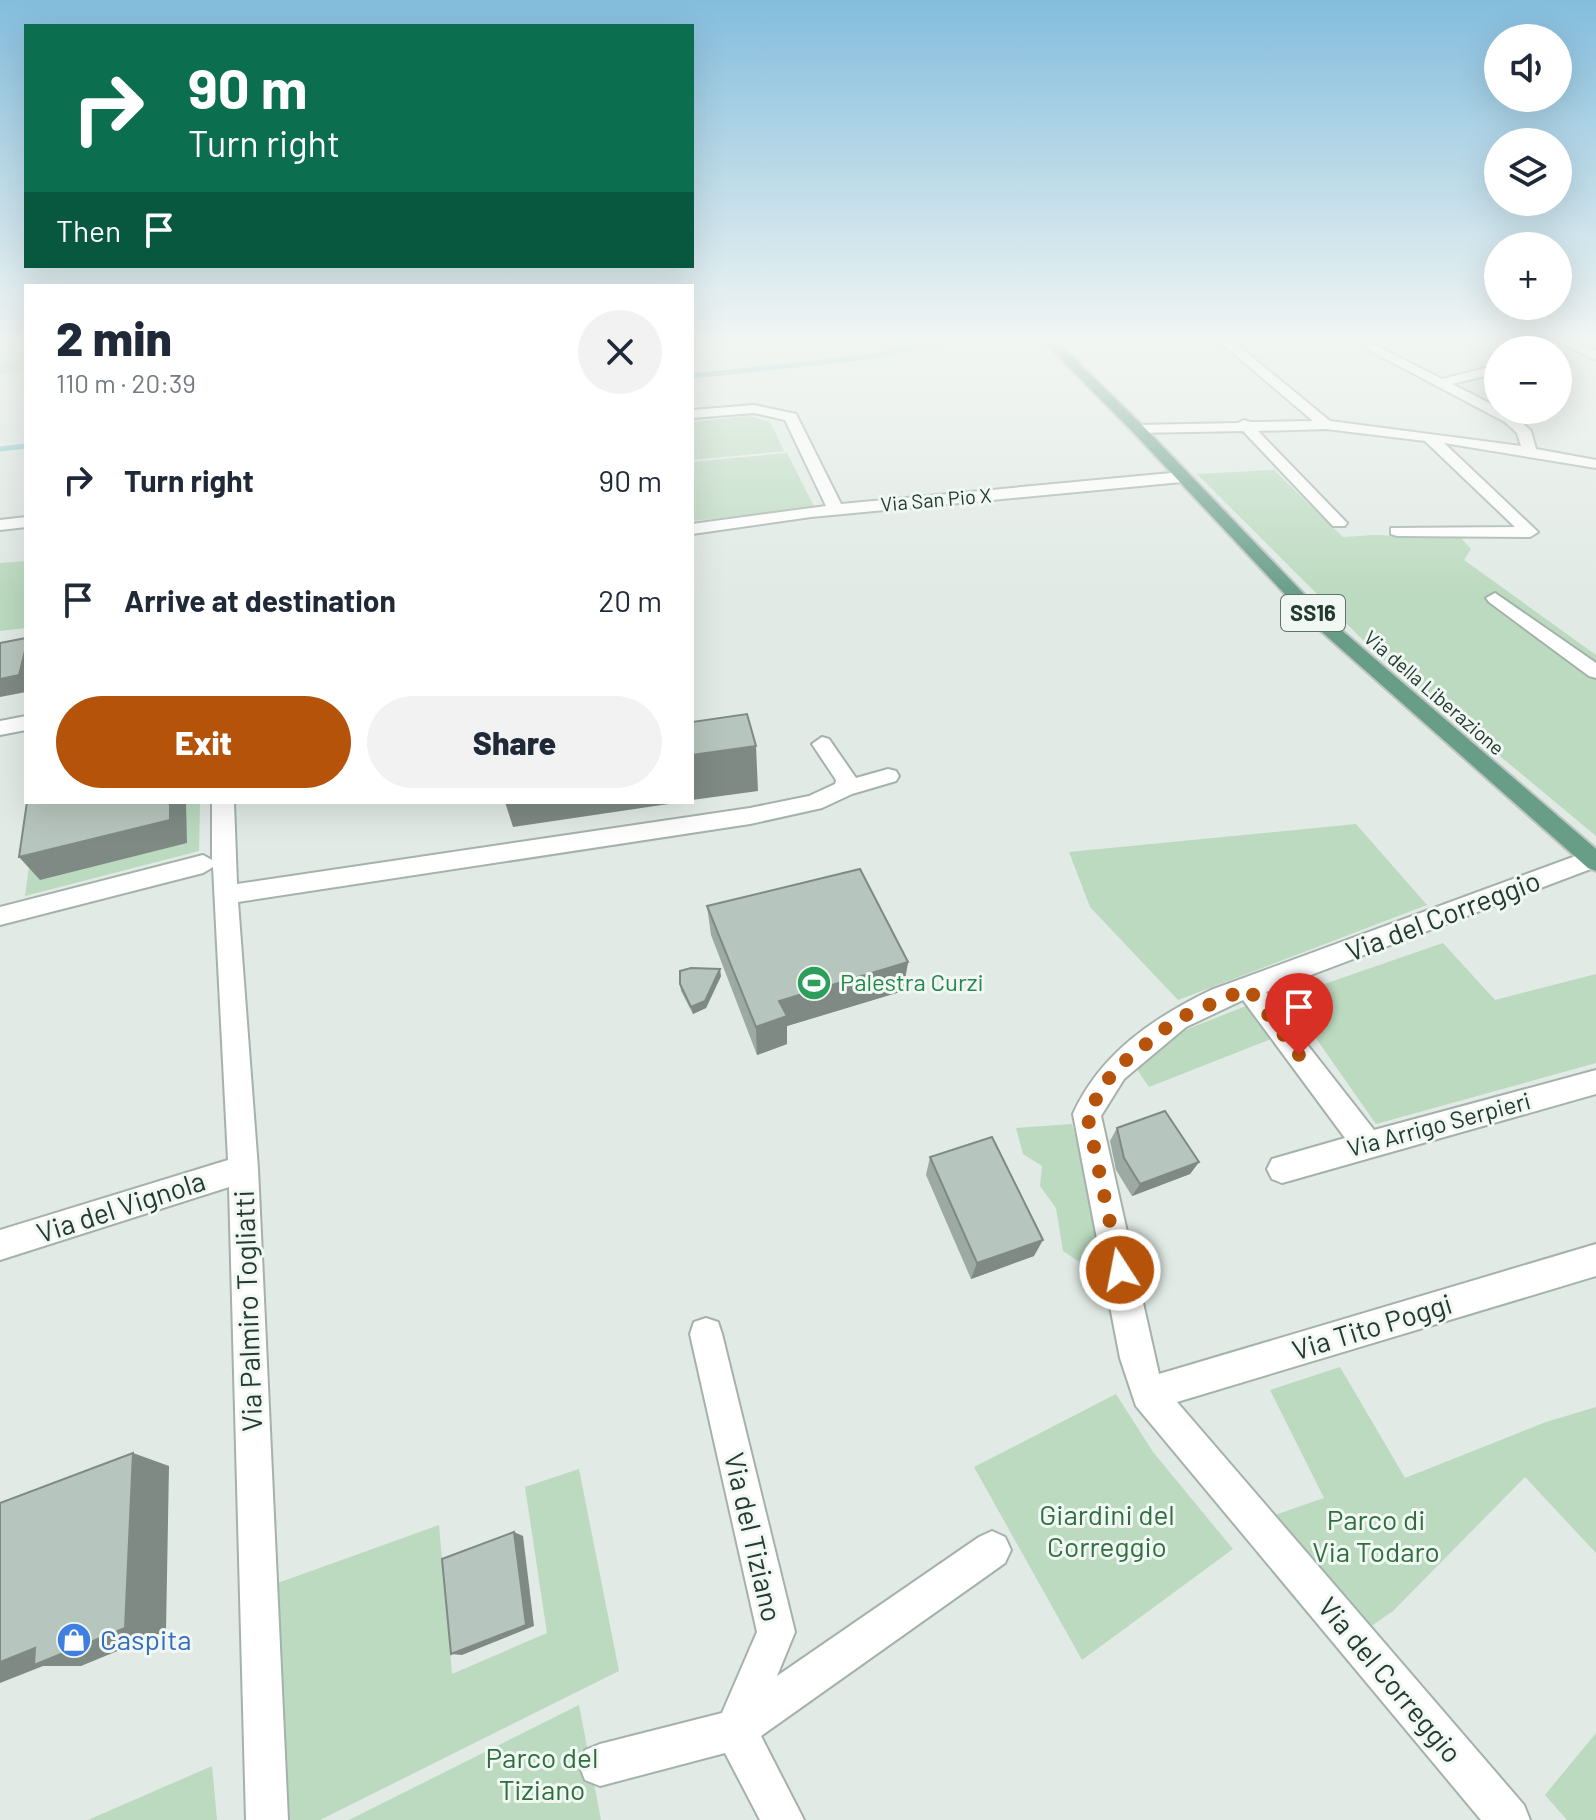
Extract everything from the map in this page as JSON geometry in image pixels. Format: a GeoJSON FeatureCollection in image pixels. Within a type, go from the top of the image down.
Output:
{"type":"FeatureCollection","features":[{"type":"Feature","properties":{"kind":"main road","name":"Via della Liberazione"},"geometry":{"type":"LineString","coordinates":[[1138,429],[1319,620],[1594,860]]}},
{"type":"Feature","properties":{"kind":"street"},"geometry":{"type":"LineString","coordinates":[[796,427],[836,510]]}},
{"type":"Feature","properties":{"kind":"street"},"geometry":{"type":"LineString","coordinates":[[1138,429],[1182,427]]}},
{"type":"Feature","properties":{"kind":"street"},"geometry":{"type":"LineString","coordinates":[[1247,427],[1339,523]]}},
{"type":"Feature","properties":{"kind":"street"},"geometry":{"type":"LineString","coordinates":[[1344,427],[1428,436],[1596,464]]}},
{"type":"Feature","properties":{"kind":"street"},"geometry":{"type":"LineString","coordinates":[[1519,427],[1524,431],[1529,451]]}},
{"type":"Feature","properties":{"kind":"street"},"geometry":{"type":"LineString","coordinates":[[1397,531],[1530,532],[1428,436]]}},
{"type":"Feature","properties":{"kind":"street","name":"Via San Pio X"},"geometry":{"type":"LineString","coordinates":[[694,529],[836,510],[1182,477]]}},
{"type":"Feature","properties":{"kind":"street"},"geometry":{"type":"LineString","coordinates":[[0,525],[24,522]]}},
{"type":"Feature","properties":{"kind":"street"},"geometry":{"type":"LineString","coordinates":[[1495,598],[1596,672]]}},
{"type":"Feature","properties":{"kind":"street"},"geometry":{"type":"LineString","coordinates":[[0,728],[24,723]]}},
{"type":"Feature","properties":{"kind":"street"},"geometry":{"type":"LineString","coordinates":[[822,744],[847,780],[844,789]]}},
{"type":"Feature","properties":{"kind":"street"},"geometry":{"type":"LineString","coordinates":[[226,895],[750,816],[814,803],[844,789],[888,776]]}},
{"type":"Feature","properties":{"kind":"street","name":"Via Palmiro Togliatti"},"geometry":{"type":"LineString","coordinates":[[223,804],[243,1169],[267,1820]]}},
{"type":"Feature","properties":{"kind":"street","name":"Via del Correggio"},"geometry":{"type":"LineString","coordinates":[[1509,1820],[1148,1394],[1137,1358],[1087,1114],[1114,1070],[1177,1019],[1248,988],[1594,860]]}},
{"type":"Feature","properties":{"kind":"street"},"geometry":{"type":"LineString","coordinates":[[6,915],[203,864]]}},
{"type":"Feature","properties":{"kind":"street"},"geometry":{"type":"LineString","coordinates":[[1248,988],[1367,1144]]}},
{"type":"Feature","properties":{"kind":"street","name":"Via Arrigo Serpieri"},"geometry":{"type":"LineString","coordinates":[[1282,1169],[1596,1082]]}},
{"type":"Feature","properties":{"kind":"street","name":"Via del Vignola"},"geometry":{"type":"LineString","coordinates":[[0,1245],[243,1169]]}},
{"type":"Feature","properties":{"kind":"street","name":"Via Tito Poggi"},"geometry":{"type":"LineString","coordinates":[[1148,1394],[1596,1260]]}},
{"type":"Feature","properties":{"kind":"street","name":"Via del Tiziano"},"geometry":{"type":"LineString","coordinates":[[706,1334],[776,1632],[735,1730]]}},
{"type":"Feature","properties":{"kind":"street"},"geometry":{"type":"LineString","coordinates":[[600,1765],[735,1730],[992,1550]]}},
{"type":"Feature","properties":{"kind":"street"},"geometry":{"type":"LineString","coordinates":[[735,1730],[783,1820]]}},
{"type":"Feature","properties":{"kind":"green space"},"geometry":{"type":"Polygon","coordinates":[[[694,427],[772,427],[784,451],[694,460],[694,427]]]}},
{"type":"Feature","properties":{"kind":"green space"},"geometry":{"type":"Polygon","coordinates":[[[787,453],[815,508],[694,521],[694,462],[787,453]]]}},
{"type":"Feature","properties":{"kind":"green space"},"geometry":{"type":"Polygon","coordinates":[[[1274,470],[1343,537],[1461,538],[1471,549],[1464,560],[1596,655],[1596,836],[1375,652],[1197,474],[1274,470]]]}},
{"type":"Feature","properties":{"kind":"green space"},"geometry":{"type":"Polygon","coordinates":[[[24,561],[24,628],[0,631],[0,563],[24,561]]]}},
{"type":"Feature","properties":{"kind":"green space"},"geometry":{"type":"Polygon","coordinates":[[[38,804],[200,804],[199,851],[25,896],[38,804]]]}},
{"type":"Feature","properties":{"kind":"green space"},"geometry":{"type":"Polygon","coordinates":[[[1356,824],[1427,905],[1178,1000],[1090,907],[1069,852],[1356,824]]]}},
{"type":"Feature","properties":{"kind":"green space"},"geometry":{"type":"Polygon","coordinates":[[[1443,943],[1495,1000],[1596,974],[1596,1063],[1376,1124],[1287,997],[1443,943]]]}},
{"type":"Feature","properties":{"kind":"green space"},"geometry":{"type":"Polygon","coordinates":[[[1246,1006],[1271,1039],[1149,1087],[1136,1068],[1180,1032],[1246,1006]]]}},
{"type":"Feature","properties":{"kind":"green space"},"geometry":{"type":"Polygon","coordinates":[[[1072,1124],[1105,1257],[1093,1271],[1063,1251],[1056,1208],[1040,1186],[1042,1166],[1023,1154],[1016,1128],[1072,1124]]]}},
{"type":"Feature","properties":{"kind":"green space","name":"Parco di Via Todaro"},"geometry":{"type":"Polygon","coordinates":[[[1340,1367],[1405,1478],[1546,1422],[1596,1407],[1596,1553],[1525,1477],[1393,1611],[1370,1627],[1275,1515],[1324,1498],[1270,1390],[1340,1367]]]}},
{"type":"Feature","properties":{"kind":"green space","name":"Giardini del Correggio"},"geometry":{"type":"Polygon","coordinates":[[[1116,1394],[1153,1452],[1233,1549],[1082,1660],[974,1467],[1116,1394]]]}},
{"type":"Feature","properties":{"kind":"green space"},"geometry":{"type":"Polygon","coordinates":[[[579,1469],[619,1671],[320,1820],[288,1820],[275,1584],[439,1525],[452,1674],[547,1633],[525,1487],[579,1469]]]}},
{"type":"Feature","properties":{"kind":"green space","name":"Parco del Tiziano"},"geometry":{"type":"Polygon","coordinates":[[[579,1705],[601,1820],[349,1820],[579,1705]]]}},
{"type":"Feature","properties":{"kind":"green space"},"geometry":{"type":"Polygon","coordinates":[[[1596,1733],[1596,1820],[1567,1820],[1545,1795],[1596,1733]]]}},
{"type":"Feature","properties":{"kind":"green space"},"geometry":{"type":"Polygon","coordinates":[[[212,1766],[217,1820],[88,1820],[212,1766]]]}},
{"type":"Feature","properties":{"kind":"building"},"geometry":{"type":"Polygon","coordinates":[[[24,638],[19,675],[0,679],[0,643],[24,638]]]}},
{"type":"Feature","properties":{"kind":"building"},"geometry":{"type":"Polygon","coordinates":[[[747,714],[756,746],[694,755],[694,722],[747,714]]]}},
{"type":"Feature","properties":{"kind":"building"},"geometry":{"type":"Polygon","coordinates":[[[27,804],[170,804],[170,820],[19,857],[27,804]]]}},
{"type":"Feature","properties":{"kind":"building","name":"Palestra Curzi"},"geometry":{"type":"Polygon","coordinates":[[[860,869],[908,962],[779,1001],[787,1016],[756,1027],[707,906],[860,869]]]}},
{"type":"Feature","properties":{"kind":"building"},"geometry":{"type":"Polygon","coordinates":[[[691,968],[720,969],[705,1001],[691,1007],[680,984],[680,971],[691,968]]]}},
{"type":"Feature","properties":{"kind":"building"},"geometry":{"type":"Polygon","coordinates":[[[1165,1111],[1199,1162],[1140,1184],[1124,1158],[1117,1128],[1165,1111]]]}},
{"type":"Feature","properties":{"kind":"building"},"geometry":{"type":"Polygon","coordinates":[[[992,1137],[1043,1240],[977,1263],[930,1157],[992,1137]]]}},
{"type":"Feature","properties":{"kind":"building"},"geometry":{"type":"Polygon","coordinates":[[[133,1453],[125,1628],[34,1665],[35,1648],[0,1662],[0,1503],[133,1453]]]}},
{"type":"Feature","properties":{"kind":"building"},"geometry":{"type":"Polygon","coordinates":[[[514,1532],[526,1625],[451,1654],[442,1559],[514,1532]]]}},
{"type":"Feature","properties":{"kind":"waterway"},"geometry":{"type":"LineString","coordinates":[[0,449],[24,446]]}},
{"type":"Feature","properties":{"kind":"place","name":"Palestra Curzi"},"geometry":{"type":"Point","coordinates":[814,983]}},
{"type":"Feature","properties":{"kind":"place","name":"Caspita"},"geometry":{"type":"Point","coordinates":[74,1640]}},
{"type":"Feature","properties":{"kind":"route"},"geometry":{"type":"LineString","coordinates":[[1120,1270],[1087,1114],[1114,1070],[1177,1019],[1248,988],[1299,1055]]}}]}
